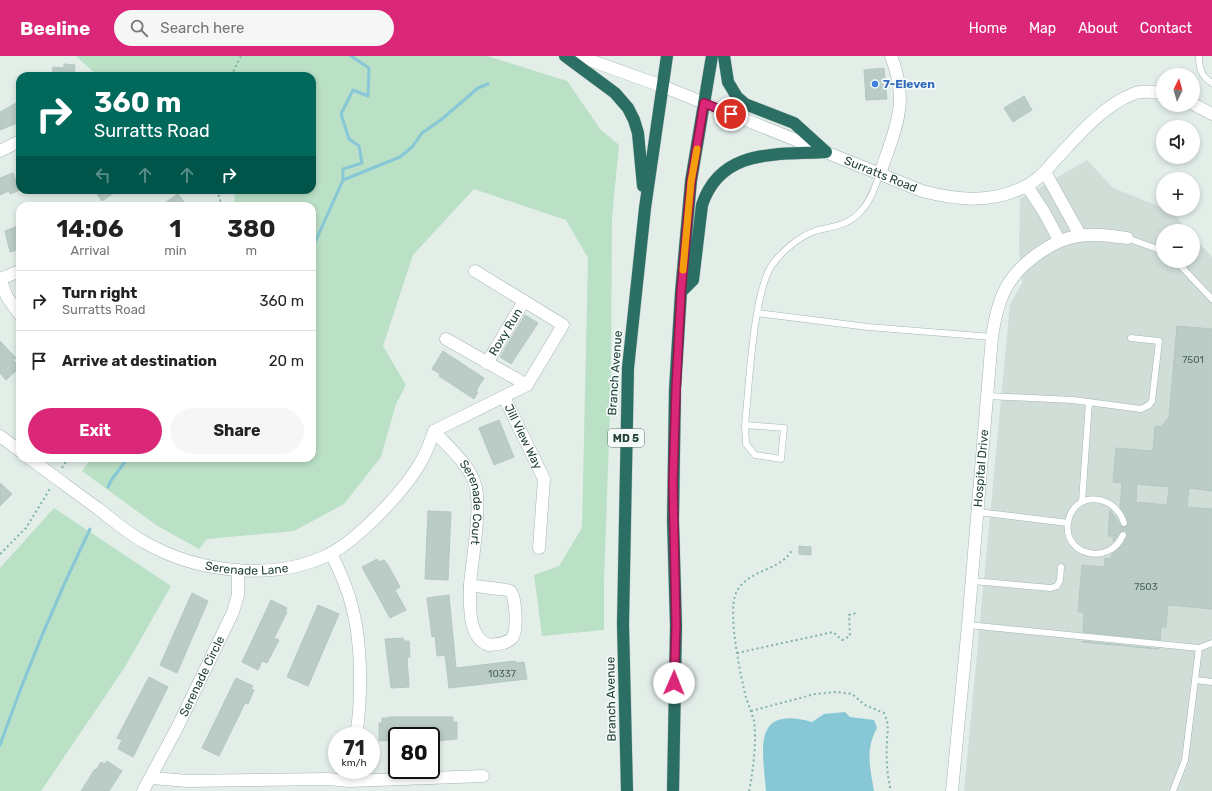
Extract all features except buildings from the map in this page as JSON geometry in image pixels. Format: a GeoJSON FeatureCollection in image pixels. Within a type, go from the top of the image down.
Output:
{"type":"FeatureCollection","features":[{"type":"Feature","properties":{"kind":"highway"},"geometry":{"type":"LineString","coordinates":[[565,56],[618,96],[634,120],[638,133],[645,208]]}},
{"type":"Feature","properties":{"kind":"highway","name":"Branch Avenue"},"geometry":{"type":"LineString","coordinates":[[627,791],[623,624],[625,444],[628,368],[645,208],[667,56]]}},
{"type":"Feature","properties":{"kind":"highway"},"geometry":{"type":"LineString","coordinates":[[673,791],[676,626],[673,456],[681,292],[691,182],[712,56]]}},
{"type":"Feature","properties":{"kind":"highway"},"geometry":{"type":"LineString","coordinates":[[724,56],[728,82],[737,97],[745,104],[794,123],[826,152]]}},
{"type":"Feature","properties":{"kind":"highway"},"geometry":{"type":"LineString","coordinates":[[681,292],[693,280],[702,205],[705,194],[715,179],[736,164],[757,156],[826,152]]}},
{"type":"Feature","properties":{"kind":"street","name":"Surratts Road"},"geometry":{"type":"LineString","coordinates":[[578,56],[662,86],[922,191],[950,198],[976,200],[1027,186],[1045,172],[1109,108],[1134,93],[1156,93]]}},
{"type":"Feature","properties":{"kind":"street"},"geometry":{"type":"LineString","coordinates":[[880,174],[901,105],[897,72],[891,56]]}},
{"type":"Feature","properties":{"kind":"street"},"geometry":{"type":"LineString","coordinates":[[1200,108],[1212,114]]}},
{"type":"Feature","properties":{"kind":"street"},"geometry":{"type":"LineString","coordinates":[[0,151],[16,143]]}},
{"type":"Feature","properties":{"kind":"street"},"geometry":{"type":"LineString","coordinates":[[1045,172],[1080,236]]}},
{"type":"Feature","properties":{"kind":"street"},"geometry":{"type":"LineString","coordinates":[[1027,186],[1044,212],[1059,240]]}},
{"type":"Feature","properties":{"kind":"street","name":"Hospital Drive"},"geometry":{"type":"LineString","coordinates":[[952,791],[972,581],[992,337],[999,302],[1012,277],[1034,256],[1059,240],[1080,236],[1127,238]]}},
{"type":"Feature","properties":{"kind":"street"},"geometry":{"type":"LineString","coordinates":[[434,431],[527,386],[563,325],[475,271]]}},
{"type":"Feature","properties":{"kind":"street"},"geometry":{"type":"LineString","coordinates":[[16,273],[0,279],[8,297],[16,309]]}},
{"type":"Feature","properties":{"kind":"street","name":"Roxy Run"},"geometry":{"type":"LineString","coordinates":[[486,362],[524,301]]}},
{"type":"Feature","properties":{"kind":"street"},"geometry":{"type":"LineString","coordinates":[[446,339],[527,386]]}},
{"type":"Feature","properties":{"kind":"street","name":"Jill View Way"},"geometry":{"type":"LineString","coordinates":[[504,397],[544,479],[539,548]]}},
{"type":"Feature","properties":{"kind":"street","name":"Serenade Lane"},"geometry":{"type":"LineString","coordinates":[[34,462],[144,542],[191,562],[216,568],[238,570],[286,567],[311,561],[331,553],[347,543],[386,508],[423,458],[434,431]]}},
{"type":"Feature","properties":{"kind":"street","name":"Serenade Court"},"geometry":{"type":"LineString","coordinates":[[434,431],[464,465],[475,483],[478,500],[470,585],[471,619],[478,637],[485,644],[489,645],[509,640],[514,635],[516,624],[514,597],[511,592],[505,589],[489,589],[470,585]]}},
{"type":"Feature","properties":{"kind":"street"},"geometry":{"type":"LineString","coordinates":[[0,436],[16,448]]}},
{"type":"Feature","properties":{"kind":"street"},"geometry":{"type":"LineString","coordinates":[[331,553],[353,609],[359,657],[360,699],[357,727]]}},
{"type":"Feature","properties":{"kind":"street","name":"Serenade Circle"},"geometry":{"type":"LineString","coordinates":[[143,791],[152,778],[233,612],[238,595],[238,570]]}},
{"type":"Feature","properties":{"kind":"street"},"geometry":{"type":"LineString","coordinates":[[380,776],[484,776]]}},
{"type":"Feature","properties":{"kind":"street"},"geometry":{"type":"LineString","coordinates":[[152,778],[224,786],[328,779]]}},
{"type":"Feature","properties":{"kind":"lane"},"geometry":{"type":"LineString","coordinates":[[1199,56],[1199,69],[1204,77],[1212,83]]}},
{"type":"Feature","properties":{"kind":"lane"},"geometry":{"type":"LineString","coordinates":[[745,426],[784,428],[781,459],[755,455],[746,444],[745,426],[757,313],[767,274],[776,260],[808,235],[816,231],[838,227],[853,219],[868,204],[880,174]]}},
{"type":"Feature","properties":{"kind":"lane"},"geometry":{"type":"LineString","coordinates":[[1127,238],[1156,248]]}},
{"type":"Feature","properties":{"kind":"lane"},"geometry":{"type":"LineString","coordinates":[[1183,268],[1212,299]]}},
{"type":"Feature","properties":{"kind":"lane"},"geometry":{"type":"LineString","coordinates":[[757,313],[868,326],[992,337]]}},
{"type":"Feature","properties":{"kind":"lane"},"geometry":{"type":"LineString","coordinates":[[987,396],[1089,402],[1141,408],[1149,405],[1152,401],[1159,341],[1131,338]]}},
{"type":"Feature","properties":{"kind":"lane"},"geometry":{"type":"LineString","coordinates":[[1082,502],[1089,402]]}},
{"type":"Feature","properties":{"kind":"lane"},"geometry":{"type":"LineString","coordinates":[[1122,535],[1117,545],[1103,554],[1088,553],[1081,550],[1070,538],[1068,523],[1073,511],[1082,502],[1097,499],[1105,500],[1118,509],[1124,523]]}},
{"type":"Feature","properties":{"kind":"lane"},"geometry":{"type":"LineString","coordinates":[[978,512],[1068,523]]}},
{"type":"Feature","properties":{"kind":"lane"},"geometry":{"type":"LineString","coordinates":[[972,581],[1050,588],[1057,586],[1060,580],[1061,568]]}},
{"type":"Feature","properties":{"kind":"lane"},"geometry":{"type":"LineString","coordinates":[[968,625],[1199,648],[1212,643]]}},
{"type":"Feature","properties":{"kind":"lane"},"geometry":{"type":"LineString","coordinates":[[1173,791],[1185,760],[1199,648]]}},
{"type":"Feature","properties":{"kind":"lane"},"geometry":{"type":"LineString","coordinates":[[1196,680],[1212,682]]}},
{"type":"Feature","properties":{"kind":"path"},"geometry":{"type":"LineString","coordinates":[[233,72],[241,56]]}},
{"type":"Feature","properties":{"kind":"path"},"geometry":{"type":"LineString","coordinates":[[0,554],[26,528],[66,462]]}},
{"type":"Feature","properties":{"kind":"path"},"geometry":{"type":"LineString","coordinates":[[749,791],[754,747],[754,722],[750,711],[738,653],[733,609],[736,593],[751,576],[788,557],[792,550]]}},
{"type":"Feature","properties":{"kind":"path"},"geometry":{"type":"LineString","coordinates":[[738,653],[833,632],[842,640],[850,636],[849,615],[856,613]]}},
{"type":"Feature","properties":{"kind":"path"},"geometry":{"type":"LineString","coordinates":[[750,711],[815,694],[837,692],[852,694],[865,705],[884,712],[889,724],[887,742],[888,778],[891,791]]}},
{"type":"Feature","properties":{"kind":"shaded area"},"geometry":{"type":"Polygon","coordinates":[[[1087,160],[1113,188],[1156,205],[1156,216],[1176,216],[1183,224],[1156,224],[1156,268],[1200,268],[1200,244],[1212,257],[1212,791],[964,791],[1010,304],[1022,283],[1019,248],[1020,199],[1087,160]]]}},
{"type":"Feature","properties":{"kind":"green space"},"geometry":{"type":"Polygon","coordinates":[[[76,56],[487,56],[567,81],[601,130],[619,145],[612,218],[611,382],[604,583],[604,630],[542,636],[534,575],[559,566],[582,528],[588,258],[566,220],[474,189],[413,255],[383,346],[406,385],[396,404],[381,457],[344,504],[294,531],[207,539],[199,549],[156,525],[82,471],[88,462],[316,462],[316,202],[234,202],[235,194],[316,194],[316,72],[94,72],[76,56]]]}},
{"type":"Feature","properties":{"kind":"green space"},"geometry":{"type":"Polygon","coordinates":[[[54,508],[171,586],[125,667],[41,791],[0,791],[0,568],[54,508]]]}},
{"type":"Feature","properties":{"kind":"water"},"geometry":{"type":"Polygon","coordinates":[[[845,712],[850,717],[874,720],[877,728],[873,736],[870,751],[870,766],[874,791],[766,791],[763,747],[765,735],[770,726],[779,720],[792,718],[812,722],[824,714],[845,712]]]}},
{"type":"Feature","properties":{"kind":"waterway"},"geometry":{"type":"LineString","coordinates":[[343,180],[343,169],[362,163],[359,146],[349,139],[341,114],[353,90],[368,96],[369,68],[351,56]]}},
{"type":"Feature","properties":{"kind":"waterway"},"geometry":{"type":"LineString","coordinates":[[316,240],[343,180],[400,157],[412,147],[422,133],[442,119],[478,88],[488,84]]}},
{"type":"Feature","properties":{"kind":"waterway"},"geometry":{"type":"LineString","coordinates":[[108,487],[125,462]]}},
{"type":"Feature","properties":{"kind":"waterway"},"geometry":{"type":"LineString","coordinates":[[0,745],[42,636],[90,529]]}},
{"type":"Feature","properties":{"kind":"slow traffic"},"geometry":{"type":"LineString","coordinates":[[683,270],[691,182],[697,149]]}},
{"type":"Feature","properties":{"kind":"place","name":"7-Eleven"},"geometry":{"type":"Point","coordinates":[875,84]}},
{"type":"Feature","properties":{"kind":"route"},"geometry":{"type":"LineString","coordinates":[[674,683],[676,626],[673,456],[681,292],[691,182],[704,103],[731,114]]}}]}
